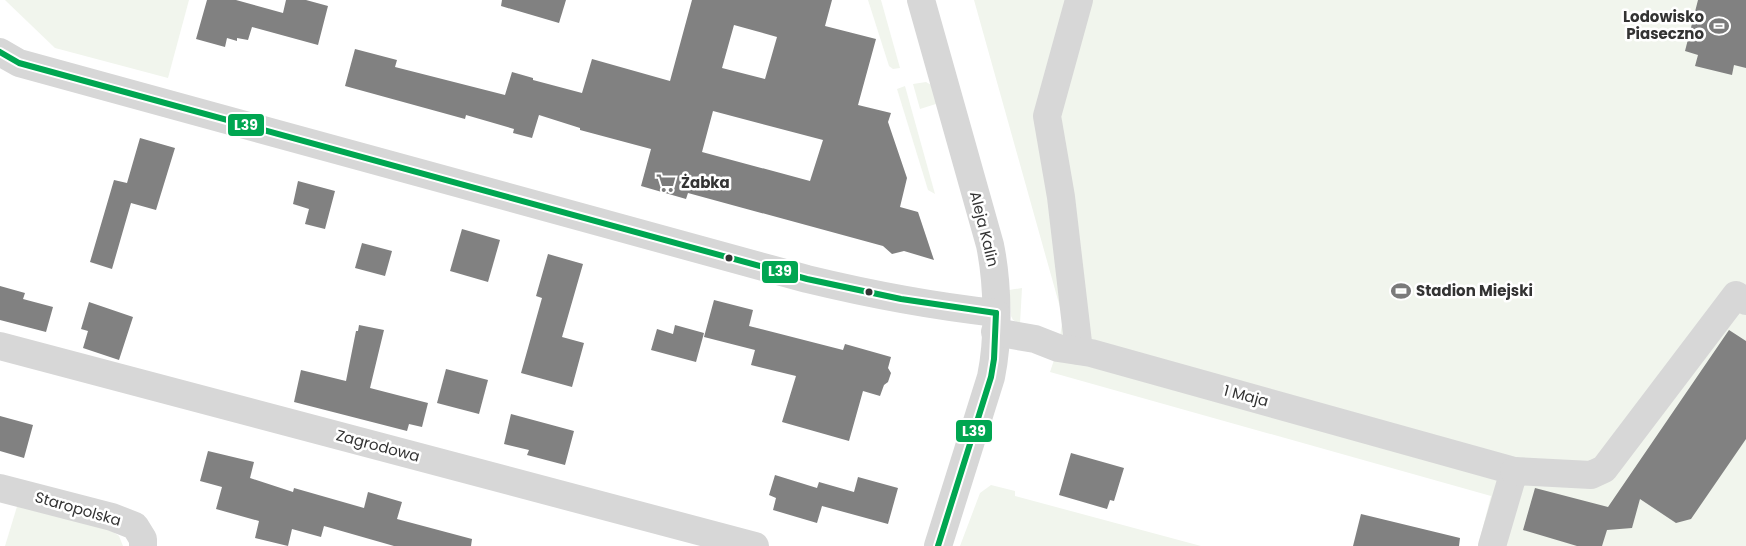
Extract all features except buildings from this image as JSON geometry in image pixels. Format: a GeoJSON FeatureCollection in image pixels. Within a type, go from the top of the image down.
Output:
{"type":"FeatureCollection","features":[{"type":"Feature","properties":{"kind":"street","name":"Aleja Kalin"},"geometry":{"type":"LineString","coordinates":[[921,0],[990,245],[995,273],[994,359],[938,546]]}},
{"type":"Feature","properties":{"kind":"street"},"geometry":{"type":"LineString","coordinates":[[1068,350],[1061,197],[1047,116],[1079,0]]}},
{"type":"Feature","properties":{"kind":"street","name":"1 Maja"},"geometry":{"type":"LineString","coordinates":[[0,52],[26,65],[797,277],[870,294],[956,309],[1068,350],[1091,353],[1505,468],[1591,475],[1604,469],[1736,295],[1746,301]]}},
{"type":"Feature","properties":{"kind":"street","name":"Zagrodowa"},"geometry":{"type":"LineString","coordinates":[[0,346],[755,546]]}},
{"type":"Feature","properties":{"kind":"street"},"geometry":{"type":"LineString","coordinates":[[1492,546],[1505,468]]}},
{"type":"Feature","properties":{"kind":"street","name":"Staropolska"},"geometry":{"type":"LineString","coordinates":[[0,488],[112,517],[128,523],[135,526],[143,540],[143,546]]}},
{"type":"Feature","properties":{"kind":"shaded area"},"geometry":{"type":"Polygon","coordinates":[[[5,0],[189,0],[168,78],[55,48],[5,0]]]}},
{"type":"Feature","properties":{"kind":"shaded area"},"geometry":{"type":"Polygon","coordinates":[[[868,0],[881,0],[900,68],[893,69],[889,66],[868,0]]]}},
{"type":"Feature","properties":{"kind":"shaded area","name":"Stadion Miejski"},"geometry":{"type":"Polygon","coordinates":[[[974,0],[1746,0],[1746,546],[1478,546],[1491,496],[1050,372],[1058,348],[1063,318],[974,0]]]}},
{"type":"Feature","properties":{"kind":"shaded area"},"geometry":{"type":"Polygon","coordinates":[[[926,82],[935,87],[939,103],[920,109],[913,84],[926,82]]]}},
{"type":"Feature","properties":{"kind":"shaded area"},"geometry":{"type":"Polygon","coordinates":[[[905,86],[935,194],[928,190],[897,89],[905,86]]]}},
{"type":"Feature","properties":{"kind":"shaded area"},"geometry":{"type":"Polygon","coordinates":[[[1022,288],[1020,324],[1013,320],[1011,316],[1009,290],[1022,288]]]}},
{"type":"Feature","properties":{"kind":"shaded area"},"geometry":{"type":"Polygon","coordinates":[[[991,485],[1015,491],[1015,496],[1201,546],[960,546],[980,493],[991,485]]]}},
{"type":"Feature","properties":{"kind":"shaded area"},"geometry":{"type":"Polygon","coordinates":[[[19,500],[106,527],[119,536],[123,546],[5,546],[19,500]]]}},
{"type":"Feature","properties":{"kind":"transit line","name":"L39"},"geometry":{"type":"LineString","coordinates":[[0,52],[19,63],[807,279],[901,299],[996,313]]}},
{"type":"Feature","properties":{"kind":"transit line","name":"L39"},"geometry":{"type":"LineString","coordinates":[[938,546],[991,377],[994,359],[996,313]]}},
{"type":"Feature","properties":{"kind":"place","name":"Lodowisko Piaseczno"},"geometry":{"type":"Point","coordinates":[1719,26]}},
{"type":"Feature","properties":{"kind":"place","name":"Żabka"},"geometry":{"type":"Point","coordinates":[666,183]}},
{"type":"Feature","properties":{"kind":"place","name":"Stadion Miejski"},"geometry":{"type":"Point","coordinates":[1401,291]}}]}
